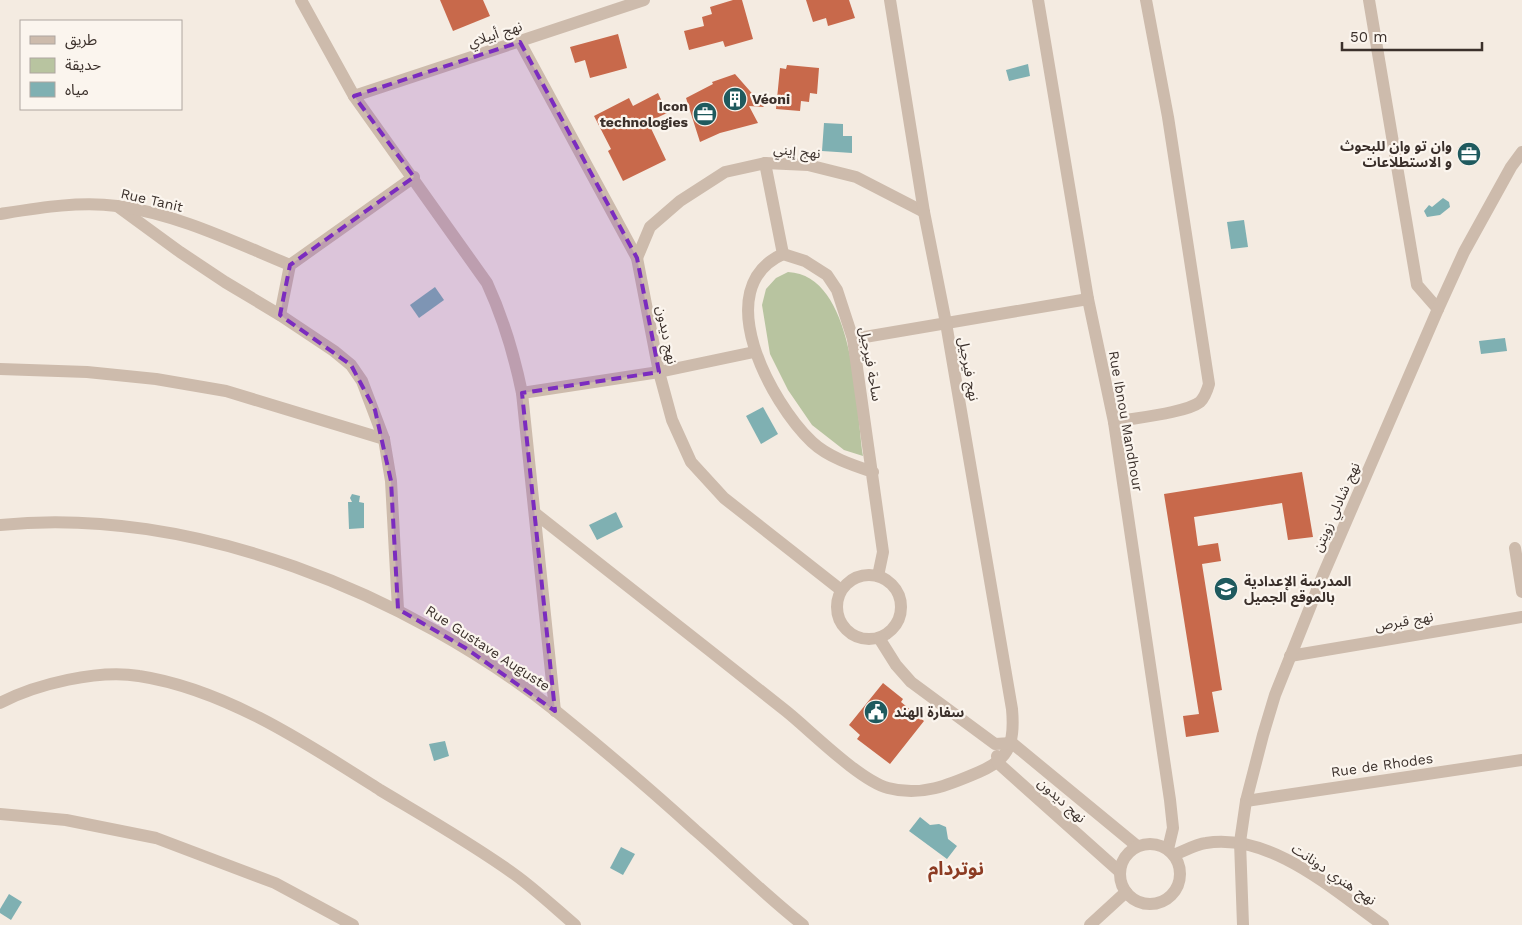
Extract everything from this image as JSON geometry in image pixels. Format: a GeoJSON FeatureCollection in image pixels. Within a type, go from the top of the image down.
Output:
{"type":"FeatureCollection","features":[{"type":"Feature","properties":{"kind":"street"},"geometry":{"type":"LineString","coordinates":[[302,0],[354,96],[414,177],[488,283],[511,340],[522,393],[555,711]]}},
{"type":"Feature","properties":{"kind":"street","name":"نهج أبيلاي"},"geometry":{"type":"LineString","coordinates":[[354,96],[644,0]]}},
{"type":"Feature","properties":{"kind":"street","name":"نهج فيرجيل"},"geometry":{"type":"LineString","coordinates":[[890,0],[924,212],[946,323],[1010,700],[1014,728],[1012,743]]}},
{"type":"Feature","properties":{"kind":"street","name":"Rue Ibnou Mandhour"},"geometry":{"type":"LineString","coordinates":[[1038,0],[1088,299],[1114,422],[1170,800],[1173,828],[1171,852]]}},
{"type":"Feature","properties":{"kind":"street"},"geometry":{"type":"LineString","coordinates":[[1114,422],[1187,408],[1199,402],[1206,394],[1209,384],[1168,117],[1146,0]]}},
{"type":"Feature","properties":{"kind":"street"},"geometry":{"type":"LineString","coordinates":[[1369,0],[1417,285],[1438,308]]}},
{"type":"Feature","properties":{"kind":"street","name":"نهج ديدون"},"geometry":{"type":"LineString","coordinates":[[520,42],[637,258],[659,372],[672,420],[691,462],[724,498],[840,590]]}},
{"type":"Feature","properties":{"kind":"street","name":"نهج شادلي زويتن"},"geometry":{"type":"LineString","coordinates":[[1243,925],[1240,842],[1246,801],[1262,735],[1290,656],[1438,308],[1464,252],[1511,167],[1522,152]]}},
{"type":"Feature","properties":{"kind":"street"},"geometry":{"type":"LineString","coordinates":[[766,163],[783,254],[769,261],[752,282],[747,299],[754,352],[772,387],[792,419],[813,442],[839,459],[873,472]]}},
{"type":"Feature","properties":{"kind":"street","name":"نهج إيني"},"geometry":{"type":"LineString","coordinates":[[637,258],[650,227],[680,201],[725,172],[766,163],[808,165],[856,177],[924,212]]}},
{"type":"Feature","properties":{"kind":"street"},"geometry":{"type":"LineString","coordinates":[[280,315],[290,265],[414,177]]}},
{"type":"Feature","properties":{"kind":"street","name":"Rue Tanit"},"geometry":{"type":"LineString","coordinates":[[0,214],[70,206],[117,206],[183,221],[290,265]]}},
{"type":"Feature","properties":{"kind":"street"},"geometry":{"type":"LineString","coordinates":[[117,206],[225,282],[280,315],[334,351],[351,365],[362,381],[384,439],[391,481],[398,609]]}},
{"type":"Feature","properties":{"kind":"street","name":"ساحة فيرجيل"},"geometry":{"type":"LineString","coordinates":[[783,254],[805,261],[827,275],[837,290],[853,339],[883,552],[878,576]]}},
{"type":"Feature","properties":{"kind":"street"},"geometry":{"type":"LineString","coordinates":[[853,339],[1088,299]]}},
{"type":"Feature","properties":{"kind":"street"},"geometry":{"type":"LineString","coordinates":[[522,393],[659,372],[754,352]]}},
{"type":"Feature","properties":{"kind":"street"},"geometry":{"type":"LineString","coordinates":[[0,369],[87,372],[156,379],[218,390],[384,439]]}},
{"type":"Feature","properties":{"kind":"street"},"geometry":{"type":"LineString","coordinates":[[536,514],[788,712],[868,779],[887,788],[908,791],[936,789],[998,763],[1012,743]]}},
{"type":"Feature","properties":{"kind":"street","name":"Rue Gustave Auguste"},"geometry":{"type":"LineString","coordinates":[[0,525],[30,522],[86,524],[146,529],[209,540],[268,557],[398,609],[467,649],[555,711],[803,925]]}},
{"type":"Feature","properties":{"kind":"street"},"geometry":{"type":"LineString","coordinates":[[1515,548],[1522,592]]}},
{"type":"Feature","properties":{"kind":"street"},"geometry":{"type":"LineString","coordinates":[[857,576],[878,576],[893,586],[901,603],[900,614],[896,624],[880,638],[862,639],[846,631],[836,612],[836,601],[840,590],[857,576]]}},
{"type":"Feature","properties":{"kind":"street","name":"نهج قبرص"},"geometry":{"type":"LineString","coordinates":[[1290,656],[1522,617]]}},
{"type":"Feature","properties":{"kind":"street"},"geometry":{"type":"LineString","coordinates":[[880,638],[896,665],[911,682],[995,744],[1012,743]]}},
{"type":"Feature","properties":{"kind":"street"},"geometry":{"type":"LineString","coordinates":[[0,703],[48,685],[96,676],[138,675],[182,685],[255,716],[346,768],[515,874],[575,925]]}},
{"type":"Feature","properties":{"kind":"street","name":"نهج ديدون"},"geometry":{"type":"LineString","coordinates":[[1012,743],[1137,846]]}},
{"type":"Feature","properties":{"kind":"street"},"geometry":{"type":"LineString","coordinates":[[995,744],[998,763]]}},
{"type":"Feature","properties":{"kind":"street","name":"Rue de Rhodes"},"geometry":{"type":"LineString","coordinates":[[1246,801],[1522,760]]}},
{"type":"Feature","properties":{"kind":"street","name":"نهج ديدون"},"geometry":{"type":"LineString","coordinates":[[998,763],[1120,872]]}},
{"type":"Feature","properties":{"kind":"street"},"geometry":{"type":"LineString","coordinates":[[0,814],[66,820],[156,838],[275,884],[353,925]]}},
{"type":"Feature","properties":{"kind":"street","name":"نهج هنري دونانت"},"geometry":{"type":"LineString","coordinates":[[1171,852],[1206,843],[1240,842],[1264,848],[1291,862],[1383,925]]}},
{"type":"Feature","properties":{"kind":"street"},"geometry":{"type":"LineString","coordinates":[[1148,844],[1158,845],[1171,852],[1181,873],[1180,882],[1169,898],[1151,904],[1133,899],[1126,892],[1120,879],[1120,872],[1126,857],[1137,846],[1148,844]]}},
{"type":"Feature","properties":{"kind":"street"},"geometry":{"type":"LineString","coordinates":[[1090,925],[1126,892]]}},
{"type":"Feature","properties":{"kind":"highlighted area"},"geometry":{"type":"Polygon","coordinates":[[[520,42],[637,258],[659,372],[522,393],[555,711],[467,649],[398,609],[391,481],[375,410],[351,365],[280,315],[290,265],[414,177],[354,96],[520,42]]]}},
{"type":"Feature","properties":{"kind":"green space"},"geometry":{"type":"Polygon","coordinates":[[[788,272],[810,279],[827,295],[839,318],[848,346],[854,377],[863,456],[844,450],[812,425],[788,390],[770,354],[762,305],[766,289],[776,278],[788,272]]]}},
{"type":"Feature","properties":{"kind":"water"},"geometry":{"type":"Polygon","coordinates":[[[1028,64],[1030,76],[1009,81],[1006,70],[1028,64]]]}},
{"type":"Feature","properties":{"kind":"water"},"geometry":{"type":"Polygon","coordinates":[[[824,123],[843,124],[843,136],[852,136],[852,153],[822,151],[824,123]]]}},
{"type":"Feature","properties":{"kind":"water"},"geometry":{"type":"Polygon","coordinates":[[[1443,198],[1449,202],[1450,207],[1440,215],[1427,217],[1424,211],[1429,205],[1432,207],[1443,198]]]}},
{"type":"Feature","properties":{"kind":"water"},"geometry":{"type":"Polygon","coordinates":[[[1244,220],[1248,247],[1231,249],[1227,222],[1244,220]]]}},
{"type":"Feature","properties":{"kind":"water"},"geometry":{"type":"Polygon","coordinates":[[[435,287],[444,300],[419,318],[410,305],[435,287]]]}},
{"type":"Feature","properties":{"kind":"water"},"geometry":{"type":"Polygon","coordinates":[[[1505,338],[1507,351],[1481,354],[1479,341],[1505,338]]]}},
{"type":"Feature","properties":{"kind":"water"},"geometry":{"type":"Polygon","coordinates":[[[763,407],[778,434],[761,444],[746,416],[763,407]]]}},
{"type":"Feature","properties":{"kind":"water"},"geometry":{"type":"Polygon","coordinates":[[[352,494],[360,496],[359,502],[364,503],[364,528],[349,529],[348,502],[352,502],[350,498],[352,494]]]}},
{"type":"Feature","properties":{"kind":"water"},"geometry":{"type":"Polygon","coordinates":[[[616,512],[623,527],[597,540],[589,525],[616,512]]]}},
{"type":"Feature","properties":{"kind":"water"},"geometry":{"type":"Polygon","coordinates":[[[445,741],[449,756],[434,761],[429,744],[445,741]]]}},
{"type":"Feature","properties":{"kind":"water"},"geometry":{"type":"Polygon","coordinates":[[[920,817],[930,825],[939,824],[946,827],[948,839],[957,846],[947,859],[909,831],[920,817]]]}},
{"type":"Feature","properties":{"kind":"water"},"geometry":{"type":"Polygon","coordinates":[[[621,847],[635,854],[623,875],[610,868],[621,847]]]}},
{"type":"Feature","properties":{"kind":"water"},"geometry":{"type":"Polygon","coordinates":[[[9,894],[22,902],[11,920],[0,913],[0,909],[9,894]]]}},
{"type":"Feature","properties":{"kind":"building"},"geometry":{"type":"Polygon","coordinates":[[[440,0],[483,0],[490,16],[453,31],[440,0]]]}},
{"type":"Feature","properties":{"kind":"building"},"geometry":{"type":"Polygon","coordinates":[[[733,0],[742,0],[753,39],[725,47],[723,41],[689,50],[684,31],[704,26],[702,17],[712,14],[710,7],[733,0]]]}},
{"type":"Feature","properties":{"kind":"building"},"geometry":{"type":"Polygon","coordinates":[[[806,0],[849,0],[855,18],[828,26],[826,18],[813,22],[806,0]]]}},
{"type":"Feature","properties":{"kind":"building"},"geometry":{"type":"Polygon","coordinates":[[[618,34],[627,68],[590,78],[585,60],[575,63],[570,47],[618,34]]]}},
{"type":"Feature","properties":{"kind":"building"},"geometry":{"type":"Polygon","coordinates":[[[787,65],[819,68],[817,94],[810,93],[809,102],[801,101],[800,111],[776,109],[780,68],[786,69],[787,65]]]}},
{"type":"Feature","properties":{"kind":"building"},"geometry":{"type":"Polygon","coordinates":[[[735,74],[764,107],[749,106],[758,123],[720,133],[700,142],[686,98],[713,84],[712,82],[735,74]]]}},
{"type":"Feature","properties":{"kind":"building"},"geometry":{"type":"Polygon","coordinates":[[[658,93],[667,113],[648,122],[666,160],[623,181],[608,151],[611,149],[594,116],[629,98],[633,106],[658,93]]]}},
{"type":"Feature","properties":{"kind":"building"},"geometry":{"type":"Polygon","coordinates":[[[1302,472],[1313,537],[1288,540],[1282,503],[1194,517],[1198,546],[1218,543],[1221,561],[1202,564],[1222,690],[1212,692],[1219,732],[1186,737],[1183,716],[1199,714],[1164,494],[1302,472]]]}},
{"type":"Feature","properties":{"kind":"building"},"geometry":{"type":"Polygon","coordinates":[[[883,683],[903,699],[901,702],[924,721],[890,764],[857,739],[860,735],[849,725],[883,683]]]}},
{"type":"Feature","properties":{"kind":"place","name":"Véoni"},"geometry":{"type":"Point","coordinates":[735,99]}},
{"type":"Feature","properties":{"kind":"place","name":"Icon technologies"},"geometry":{"type":"Point","coordinates":[705,114]}},
{"type":"Feature","properties":{"kind":"place","name":"وان تو وان للبحوث و الاستطلاعات"},"geometry":{"type":"Point","coordinates":[1469,154]}},
{"type":"Feature","properties":{"kind":"place","name":"المدرسة الإعدادية بالموقع الجميل"},"geometry":{"type":"Point","coordinates":[1226,589]}},
{"type":"Feature","properties":{"kind":"place","name":"سفارة الهند"},"geometry":{"type":"Point","coordinates":[876,712]}},
{"type":"Feature","properties":{"kind":"district","name":"نوتردام"},"geometry":{"type":"Point","coordinates":[956,868]}}]}
